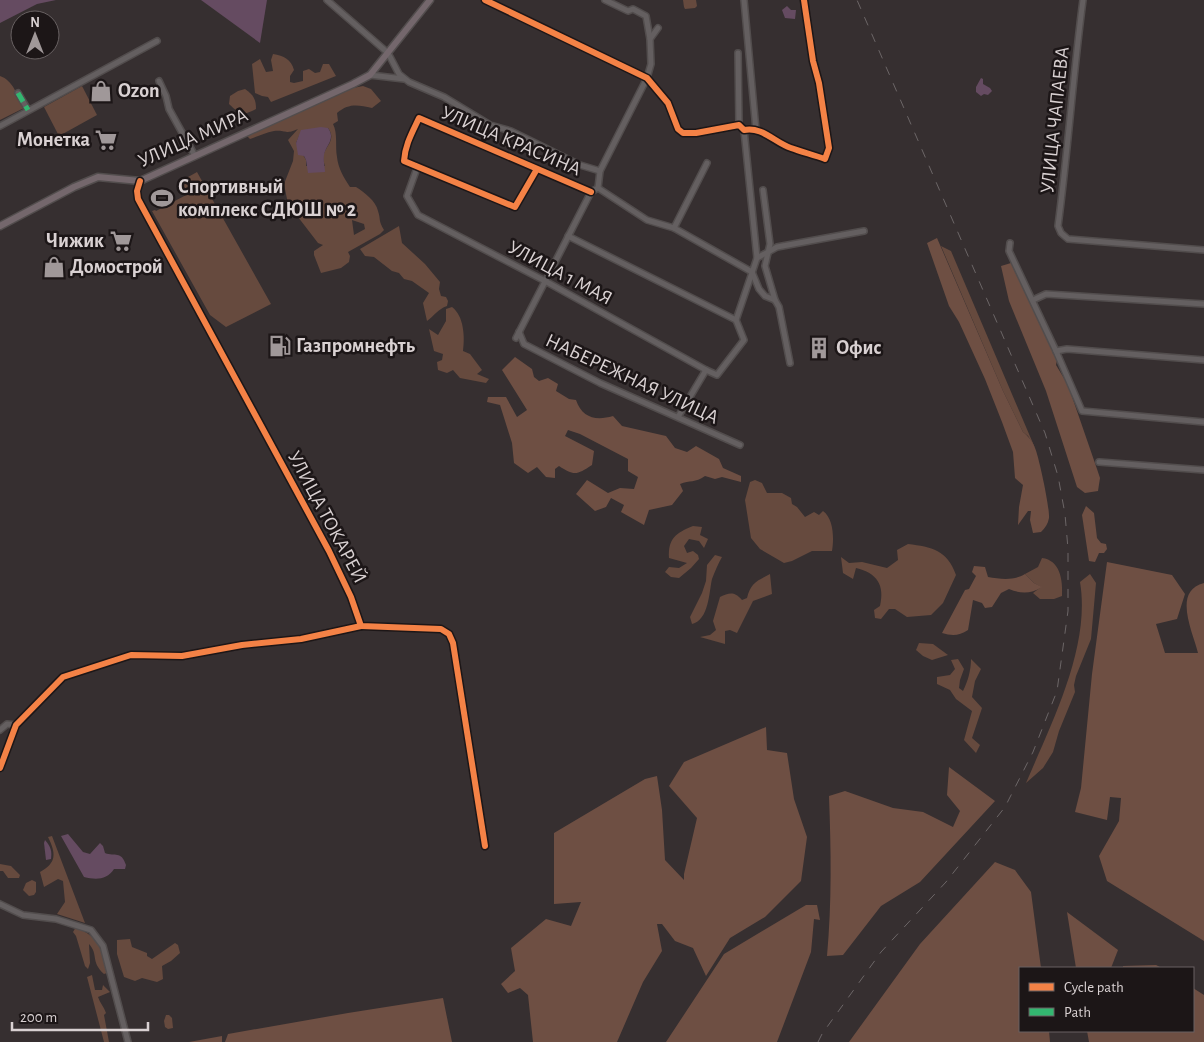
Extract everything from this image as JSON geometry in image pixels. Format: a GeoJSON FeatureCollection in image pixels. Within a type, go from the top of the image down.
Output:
{"type":"FeatureCollection","features":[{"type":"Feature","properties":{"kind":"main road"},"geometry":{"type":"LineString","coordinates":[[370,75],[430,0]]}},
{"type":"Feature","properties":{"kind":"main road","name":"УЛИЦА МИРА"},"geometry":{"type":"LineString","coordinates":[[0,226],[74,187],[98,177],[140,181],[370,75]]}},
{"type":"Feature","properties":{"kind":"street"},"geometry":{"type":"LineString","coordinates":[[327,0],[388,52],[394,67],[404,79]]}},
{"type":"Feature","properties":{"kind":"street"},"geometry":{"type":"LineString","coordinates":[[485,0],[647,78],[668,103],[678,129],[683,133],[742,128],[756,130],[772,136],[789,148],[825,159],[829,148],[804,0]]}},
{"type":"Feature","properties":{"kind":"street"},"geometry":{"type":"LineString","coordinates":[[516,338],[591,192],[598,188],[600,170],[647,78],[651,64],[650,39],[646,16],[633,9],[628,10],[605,0]]}},
{"type":"Feature","properties":{"kind":"street"},"geometry":{"type":"LineString","coordinates":[[744,0],[756,130]]}},
{"type":"Feature","properties":{"kind":"street","name":"УЛИЦА ЧАПАЕВА"},"geometry":{"type":"LineString","coordinates":[[1083,0],[1058,226],[1061,233],[1068,239],[1204,250]]}},
{"type":"Feature","properties":{"kind":"street"},"geometry":{"type":"LineString","coordinates":[[650,39],[658,28]]}},
{"type":"Feature","properties":{"kind":"street"},"geometry":{"type":"LineString","coordinates":[[0,126],[157,41]]}},
{"type":"Feature","properties":{"kind":"street"},"geometry":{"type":"LineString","coordinates":[[678,417],[706,370],[717,375],[744,340],[736,320],[757,258],[742,128],[738,53]]}},
{"type":"Feature","properties":{"kind":"street"},"geometry":{"type":"LineString","coordinates":[[370,75],[404,79]]}},
{"type":"Feature","properties":{"kind":"street","name":"УЛИЦА КРАСИНА"},"geometry":{"type":"LineString","coordinates":[[404,79],[444,97],[490,125],[511,131],[580,164],[600,170]]}},
{"type":"Feature","properties":{"kind":"street"},"geometry":{"type":"LineString","coordinates":[[159,81],[166,96],[169,109],[195,156]]}},
{"type":"Feature","properties":{"kind":"street"},"geometry":{"type":"LineString","coordinates":[[18,92],[28,110]]}},
{"type":"Feature","properties":{"kind":"street","name":"УЛИЦА КРАСИНА"},"geometry":{"type":"LineString","coordinates":[[417,168],[404,161],[409,138],[419,118],[591,192]]}},
{"type":"Feature","properties":{"kind":"street"},"geometry":{"type":"LineString","coordinates":[[674,228],[707,163]]}},
{"type":"Feature","properties":{"kind":"street"},"geometry":{"type":"LineString","coordinates":[[417,168],[515,207],[537,169]]}},
{"type":"Feature","properties":{"kind":"street","name":"УЛИЦА 1 МАЯ"},"geometry":{"type":"LineString","coordinates":[[417,168],[407,196],[418,215],[706,370]]}},
{"type":"Feature","properties":{"kind":"street","name":"УЛИЦА ТОКАРЕЙ"},"geometry":{"type":"LineString","coordinates":[[140,181],[137,191],[138,200],[329,551],[351,597],[362,626]]}},
{"type":"Feature","properties":{"kind":"street","name":"УЛИЦА КРАСИНА"},"geometry":{"type":"LineString","coordinates":[[598,188],[647,220],[674,228],[752,272]]}},
{"type":"Feature","properties":{"kind":"street"},"geometry":{"type":"LineString","coordinates":[[763,190],[770,244],[765,266],[775,300],[779,307],[790,363]]}},
{"type":"Feature","properties":{"kind":"street"},"geometry":{"type":"LineString","coordinates":[[757,258],[777,246],[864,231]]}},
{"type":"Feature","properties":{"kind":"street"},"geometry":{"type":"LineString","coordinates":[[568,236],[736,320]]}},
{"type":"Feature","properties":{"kind":"street"},"geometry":{"type":"LineString","coordinates":[[1010,243],[1009,251],[1056,350],[1082,411],[1204,422]]}},
{"type":"Feature","properties":{"kind":"street"},"geometry":{"type":"LineString","coordinates":[[752,272],[764,296],[775,300]]}},
{"type":"Feature","properties":{"kind":"street"},"geometry":{"type":"LineString","coordinates":[[1033,300],[1046,294],[1204,304]]}},
{"type":"Feature","properties":{"kind":"street","name":"НАБЕРЕЖНАЯ УЛИЦА"},"geometry":{"type":"LineString","coordinates":[[520,332],[524,344],[600,383],[740,446]]}},
{"type":"Feature","properties":{"kind":"street"},"geometry":{"type":"LineString","coordinates":[[1056,350],[1067,349],[1204,360]]}},
{"type":"Feature","properties":{"kind":"street"},"geometry":{"type":"LineString","coordinates":[[1099,462],[1204,470]]}},
{"type":"Feature","properties":{"kind":"street"},"geometry":{"type":"LineString","coordinates":[[0,768],[16,724],[63,678],[131,655],[182,656],[242,645],[301,640],[362,626],[441,629],[449,634],[453,643],[485,846]]}},
{"type":"Feature","properties":{"kind":"street"},"geometry":{"type":"LineString","coordinates":[[0,730],[7,724],[16,724]]}},
{"type":"Feature","properties":{"kind":"street"},"geometry":{"type":"LineString","coordinates":[[0,904],[24,916],[56,919],[91,930],[103,946],[128,1042]]}},
{"type":"Feature","properties":{"kind":"shaded area"},"geometry":{"type":"Polygon","coordinates":[[[0,0],[56,0],[37,4],[25,10],[10,10],[10,18],[0,23],[0,0]]]}},
{"type":"Feature","properties":{"kind":"shaded area"},"geometry":{"type":"Polygon","coordinates":[[[201,0],[267,0],[260,43],[201,0]]]}},
{"type":"Feature","properties":{"kind":"shaded area"},"geometry":{"type":"Polygon","coordinates":[[[683,0],[696,0],[697,6],[685,9],[683,0]]]}},
{"type":"Feature","properties":{"kind":"shaded area"},"geometry":{"type":"Polygon","coordinates":[[[787,6],[791,10],[796,10],[795,19],[785,18],[782,10],[787,6]]]}},
{"type":"Feature","properties":{"kind":"shaded area"},"geometry":{"type":"Polygon","coordinates":[[[273,54],[284,57],[291,63],[294,70],[290,76],[290,82],[303,81],[303,71],[309,69],[315,73],[320,72],[323,64],[329,64],[336,76],[271,102],[268,97],[255,93],[252,64],[260,59],[266,72],[273,71],[271,60],[273,54]]]}},
{"type":"Feature","properties":{"kind":"shaded area"},"geometry":{"type":"Polygon","coordinates":[[[0,76],[12,85],[24,108],[0,120],[0,76]]]}},
{"type":"Feature","properties":{"kind":"shaded area"},"geometry":{"type":"Polygon","coordinates":[[[981,78],[983,79],[983,84],[992,91],[988,95],[984,94],[981,96],[976,92],[976,87],[981,78]]]}},
{"type":"Feature","properties":{"kind":"shaded area"},"geometry":{"type":"Polygon","coordinates":[[[82,86],[97,115],[59,136],[44,107],[82,86]]]}},
{"type":"Feature","properties":{"kind":"shaded area"},"geometry":{"type":"Polygon","coordinates":[[[363,86],[371,89],[381,101],[372,108],[354,106],[337,113],[338,121],[333,124],[336,153],[342,173],[350,187],[359,189],[377,207],[384,230],[348,252],[350,256],[349,262],[341,268],[321,273],[314,251],[323,245],[318,243],[288,204],[284,184],[293,161],[294,151],[288,140],[298,129],[287,132],[274,131],[250,139],[246,135],[353,88],[363,86]],[[328,128],[299,136],[296,143],[306,160],[306,166],[325,166],[323,157],[331,140],[328,128]],[[352,220],[354,235],[365,229],[364,224],[352,220]]]}},
{"type":"Feature","properties":{"kind":"shaded area"},"geometry":{"type":"Polygon","coordinates":[[[245,89],[254,98],[256,109],[248,113],[242,113],[229,104],[230,96],[245,89]]]}},
{"type":"Feature","properties":{"kind":"shaded area"},"geometry":{"type":"Polygon","coordinates":[[[321,127],[328,128],[331,135],[324,155],[325,172],[308,173],[306,160],[304,156],[298,155],[296,143],[301,130],[321,127]]]}},
{"type":"Feature","properties":{"kind":"shaded area"},"geometry":{"type":"Polygon","coordinates":[[[197,172],[271,304],[226,327],[210,315],[152,211],[156,211],[188,194],[181,181],[197,172]]]}},
{"type":"Feature","properties":{"kind":"shaded area"},"geometry":{"type":"Polygon","coordinates":[[[399,226],[402,243],[425,264],[440,282],[441,296],[446,297],[448,301],[447,306],[427,321],[423,303],[429,293],[412,281],[404,279],[399,273],[392,271],[374,257],[365,256],[360,249],[399,226]]]}},
{"type":"Feature","properties":{"kind":"shaded area"},"geometry":{"type":"Polygon","coordinates":[[[937,238],[1003,391],[1023,432],[1035,448],[1049,513],[1048,522],[1041,532],[1033,533],[1030,520],[1031,511],[1028,511],[1018,525],[1023,485],[1015,478],[1013,452],[1002,422],[959,322],[949,306],[927,243],[937,238]]]}},
{"type":"Feature","properties":{"kind":"shaded area"},"geometry":{"type":"Polygon","coordinates":[[[941,246],[951,251],[1035,448],[1028,436],[1023,432],[1003,391],[941,246]]]}},
{"type":"Feature","properties":{"kind":"shaded area"},"geometry":{"type":"Polygon","coordinates":[[[1011,263],[1057,360],[1056,365],[1068,385],[1100,478],[1098,491],[1085,493],[1077,487],[1046,391],[1009,301],[1001,266],[1011,263]]]}},
{"type":"Feature","properties":{"kind":"shaded area"},"geometry":{"type":"Polygon","coordinates":[[[452,307],[459,316],[464,333],[463,351],[470,354],[482,370],[477,374],[489,379],[486,383],[460,378],[453,370],[447,373],[438,370],[437,362],[442,360],[443,354],[434,351],[429,329],[438,335],[446,321],[446,309],[452,307]]]}},
{"type":"Feature","properties":{"kind":"shaded area"},"geometry":{"type":"Polygon","coordinates":[[[515,357],[532,369],[534,377],[539,381],[548,378],[558,384],[556,391],[569,399],[576,400],[582,411],[590,417],[613,416],[622,426],[666,436],[675,448],[687,452],[696,446],[719,459],[723,468],[741,476],[741,482],[722,477],[715,479],[705,476],[698,480],[680,484],[683,491],[672,505],[649,510],[644,525],[621,512],[624,505],[611,498],[606,507],[595,511],[576,494],[587,480],[608,493],[620,488],[634,489],[638,477],[628,471],[628,459],[580,434],[568,430],[565,436],[594,451],[592,465],[576,473],[572,473],[559,466],[555,469],[555,478],[546,477],[537,467],[528,473],[514,463],[512,443],[500,405],[487,402],[488,397],[506,397],[517,417],[527,410],[502,370],[515,357]]]}},
{"type":"Feature","properties":{"kind":"shaded area"},"geometry":{"type":"Polygon","coordinates":[[[755,480],[762,483],[767,493],[782,493],[791,498],[792,504],[805,517],[814,512],[819,515],[823,511],[831,524],[833,535],[832,551],[812,551],[784,563],[760,549],[751,538],[745,500],[750,482],[755,480]]]}},
{"type":"Feature","properties":{"kind":"shaded area"},"geometry":{"type":"Polygon","coordinates":[[[1086,506],[1094,513],[1097,538],[1101,543],[1106,544],[1107,549],[1104,553],[1099,553],[1095,562],[1089,561],[1082,515],[1086,506]]]}},
{"type":"Feature","properties":{"kind":"shaded area"},"geometry":{"type":"Polygon","coordinates":[[[693,526],[702,527],[700,535],[708,539],[704,548],[699,541],[689,539],[684,546],[687,553],[693,551],[698,555],[699,559],[679,578],[671,577],[665,572],[669,567],[679,568],[687,563],[669,558],[672,541],[682,531],[693,526]]]}},
{"type":"Feature","properties":{"kind":"shaded area"},"geometry":{"type":"Polygon","coordinates":[[[908,544],[938,551],[948,560],[956,575],[943,603],[931,615],[907,617],[895,609],[889,609],[881,619],[875,618],[874,610],[880,606],[881,599],[878,581],[869,573],[856,568],[853,579],[843,573],[841,557],[849,563],[862,562],[887,568],[898,560],[897,550],[908,544]]]}},
{"type":"Feature","properties":{"kind":"shaded area"},"geometry":{"type":"Polygon","coordinates":[[[715,555],[722,557],[712,579],[705,611],[698,621],[692,624],[690,617],[706,581],[707,565],[715,555]]]}},
{"type":"Feature","properties":{"kind":"shaded area"},"geometry":{"type":"Polygon","coordinates":[[[1042,558],[1057,567],[1061,577],[1062,596],[1054,599],[1040,599],[1033,593],[1041,587],[1025,574],[1038,567],[1042,558]]]}},
{"type":"Feature","properties":{"kind":"shaded area"},"geometry":{"type":"Polygon","coordinates":[[[1107,562],[1172,575],[1185,594],[1177,619],[1156,624],[1165,653],[1198,653],[1189,624],[1187,603],[1189,594],[1194,587],[1204,583],[1204,941],[1107,881],[1099,856],[1119,821],[1121,798],[1110,797],[1107,820],[1075,812],[1081,788],[1092,674],[1107,562]]]}},
{"type":"Feature","properties":{"kind":"shaded area"},"geometry":{"type":"Polygon","coordinates":[[[974,566],[985,567],[988,577],[993,578],[1012,579],[1025,574],[1034,583],[1042,587],[1026,592],[1009,589],[1001,593],[992,607],[985,608],[982,603],[973,600],[968,630],[955,635],[942,633],[965,590],[969,589],[976,576],[972,572],[974,566]]]}},
{"type":"Feature","properties":{"kind":"shaded area"},"geometry":{"type":"Polygon","coordinates":[[[770,574],[772,594],[753,601],[737,633],[730,630],[725,631],[725,644],[700,637],[710,635],[716,630],[713,621],[720,597],[731,594],[736,595],[742,600],[747,598],[753,585],[770,574]]]}},
{"type":"Feature","properties":{"kind":"shaded area"},"geometry":{"type":"Polygon","coordinates":[[[1090,574],[1096,583],[1091,639],[1076,676],[1075,692],[1059,731],[1053,752],[1043,768],[1026,783],[1057,711],[1074,659],[1080,633],[1082,607],[1080,582],[1090,574]]]}},
{"type":"Feature","properties":{"kind":"shaded area"},"geometry":{"type":"Polygon","coordinates":[[[919,643],[933,644],[948,655],[932,660],[916,650],[919,643]]]}},
{"type":"Feature","properties":{"kind":"shaded area"},"geometry":{"type":"Polygon","coordinates":[[[958,659],[964,669],[959,688],[963,691],[969,675],[971,659],[981,669],[975,681],[972,697],[982,708],[972,738],[980,745],[976,753],[964,740],[972,711],[956,699],[950,690],[937,684],[937,677],[950,675],[955,669],[951,660],[958,659]]]}},
{"type":"Feature","properties":{"kind":"shaded area"},"geometry":{"type":"Polygon","coordinates":[[[766,727],[767,750],[787,753],[794,799],[807,837],[801,881],[765,917],[730,938],[706,976],[693,948],[675,941],[662,924],[657,924],[662,951],[643,982],[617,1042],[533,1042],[528,995],[520,988],[508,993],[501,984],[515,971],[511,948],[546,919],[571,926],[581,902],[554,904],[554,833],[645,779],[657,776],[662,810],[665,860],[684,880],[697,818],[669,786],[684,762],[766,727]]]}},
{"type":"Feature","properties":{"kind":"shaded area"},"geometry":{"type":"Polygon","coordinates":[[[949,767],[995,801],[920,882],[881,906],[843,955],[827,956],[831,876],[829,796],[845,791],[893,808],[923,812],[953,827],[960,811],[947,795],[949,767]]]}},
{"type":"Feature","properties":{"kind":"shaded area"},"geometry":{"type":"Polygon","coordinates":[[[68,834],[83,852],[90,854],[100,843],[105,853],[122,857],[126,865],[125,869],[114,869],[111,873],[101,878],[84,877],[61,836],[68,834]]]}},
{"type":"Feature","properties":{"kind":"shaded area"},"geometry":{"type":"Polygon","coordinates":[[[52,836],[85,923],[57,914],[65,902],[63,881],[58,879],[44,887],[40,872],[46,869],[52,861],[53,848],[48,837],[52,836]]]}},
{"type":"Feature","properties":{"kind":"shaded area"},"geometry":{"type":"Polygon","coordinates":[[[45,840],[50,847],[51,854],[51,859],[46,860],[44,843],[45,840]]]}},
{"type":"Feature","properties":{"kind":"shaded area"},"geometry":{"type":"Polygon","coordinates":[[[995,862],[1015,870],[1031,892],[1041,967],[1019,967],[1019,1032],[1049,1032],[1050,1042],[849,1042],[920,944],[995,862]]]}},
{"type":"Feature","properties":{"kind":"shaded area"},"geometry":{"type":"Polygon","coordinates":[[[0,864],[11,866],[20,875],[19,878],[8,878],[3,871],[0,871],[0,864]]]}},
{"type":"Feature","properties":{"kind":"shaded area"},"geometry":{"type":"Polygon","coordinates":[[[32,880],[36,882],[36,892],[34,895],[29,896],[23,890],[26,883],[32,880]]]}},
{"type":"Feature","properties":{"kind":"shaded area"},"geometry":{"type":"Polygon","coordinates":[[[806,905],[817,905],[820,920],[814,919],[811,952],[777,1042],[666,1042],[724,954],[806,905]]]}},
{"type":"Feature","properties":{"kind":"shaded area"},"geometry":{"type":"Polygon","coordinates":[[[1067,912],[1118,950],[1111,967],[1076,967],[1067,912]]]}},
{"type":"Feature","properties":{"kind":"shaded area"},"geometry":{"type":"Polygon","coordinates":[[[76,927],[91,936],[99,945],[107,973],[104,974],[97,965],[94,952],[89,944],[90,963],[88,969],[85,966],[73,932],[76,927]]]}},
{"type":"Feature","properties":{"kind":"shaded area"},"geometry":{"type":"Polygon","coordinates":[[[130,939],[132,947],[147,953],[147,956],[152,959],[175,943],[178,945],[180,953],[162,966],[163,979],[157,982],[142,978],[135,981],[124,977],[117,954],[117,940],[130,939]]]}},
{"type":"Feature","properties":{"kind":"shaded area"},"geometry":{"type":"Polygon","coordinates":[[[1156,965],[1160,967],[1123,967],[1156,965]]]}},
{"type":"Feature","properties":{"kind":"shaded area"},"geometry":{"type":"Polygon","coordinates":[[[92,975],[95,990],[102,990],[103,985],[110,992],[98,997],[106,1013],[104,1015],[109,1042],[104,1042],[87,977],[92,975]]]}},
{"type":"Feature","properties":{"kind":"shaded area"},"geometry":{"type":"Polygon","coordinates":[[[1194,989],[1204,995],[1204,1042],[1089,1042],[1087,1032],[1194,1032],[1194,989]]]}},
{"type":"Feature","properties":{"kind":"shaded area"},"geometry":{"type":"Polygon","coordinates":[[[443,998],[452,1042],[225,1042],[228,1034],[443,998]]]}},
{"type":"Feature","properties":{"kind":"shaded area"},"geometry":{"type":"Polygon","coordinates":[[[166,1015],[172,1018],[173,1028],[168,1029],[165,1027],[166,1015]]]}},
{"type":"Feature","properties":{"kind":"shaded area"},"geometry":{"type":"Polygon","coordinates":[[[222,1036],[222,1042],[189,1042],[222,1036]]]}},
{"type":"Feature","properties":{"kind":"railway"},"geometry":{"type":"LineString","coordinates":[[818,1042],[881,952],[946,882],[1005,807],[1033,752],[1057,691],[1068,611],[1068,549],[1065,514],[1058,476],[1045,433],[857,0]]}},
{"type":"Feature","properties":{"kind":"marked path"},"geometry":{"type":"LineString","coordinates":[[18,93],[28,110]]}},
{"type":"Feature","properties":{"kind":"cycle path"},"geometry":{"type":"LineString","coordinates":[[485,0],[647,78],[668,103],[678,129],[683,133],[696,133],[739,125],[744,130],[757,130],[785,146],[825,159],[829,148],[804,0]]}},
{"type":"Feature","properties":{"kind":"cycle path"},"geometry":{"type":"LineString","coordinates":[[537,169],[515,207],[404,161],[407,144],[419,118],[591,192]]}},
{"type":"Feature","properties":{"kind":"cycle path"},"geometry":{"type":"LineString","coordinates":[[140,181],[137,191],[138,199],[329,551],[351,597],[361,626],[441,629],[449,634],[453,643],[485,846]]}},
{"type":"Feature","properties":{"kind":"cycle path"},"geometry":{"type":"LineString","coordinates":[[0,768],[16,725],[63,677],[131,655],[182,656],[242,645],[301,639],[361,626]]}},
{"type":"Feature","properties":{"kind":"place","name":"Ozon"},"geometry":{"type":"Point","coordinates":[101,91]}},
{"type":"Feature","properties":{"kind":"place","name":"Монетка"},"geometry":{"type":"Point","coordinates":[106,140]}},
{"type":"Feature","properties":{"kind":"place","name":"Спортивный комплекс СДЮШ № 2"},"geometry":{"type":"Point","coordinates":[162,198]}},
{"type":"Feature","properties":{"kind":"place","name":"Чижик"},"geometry":{"type":"Point","coordinates":[121,241]}},
{"type":"Feature","properties":{"kind":"place","name":"Домострой"},"geometry":{"type":"Point","coordinates":[54,267]}},
{"type":"Feature","properties":{"kind":"place","name":"Газпромнефть"},"geometry":{"type":"Point","coordinates":[280,346]}},
{"type":"Feature","properties":{"kind":"place","name":"Офис"},"geometry":{"type":"Point","coordinates":[819,348]}}]}
